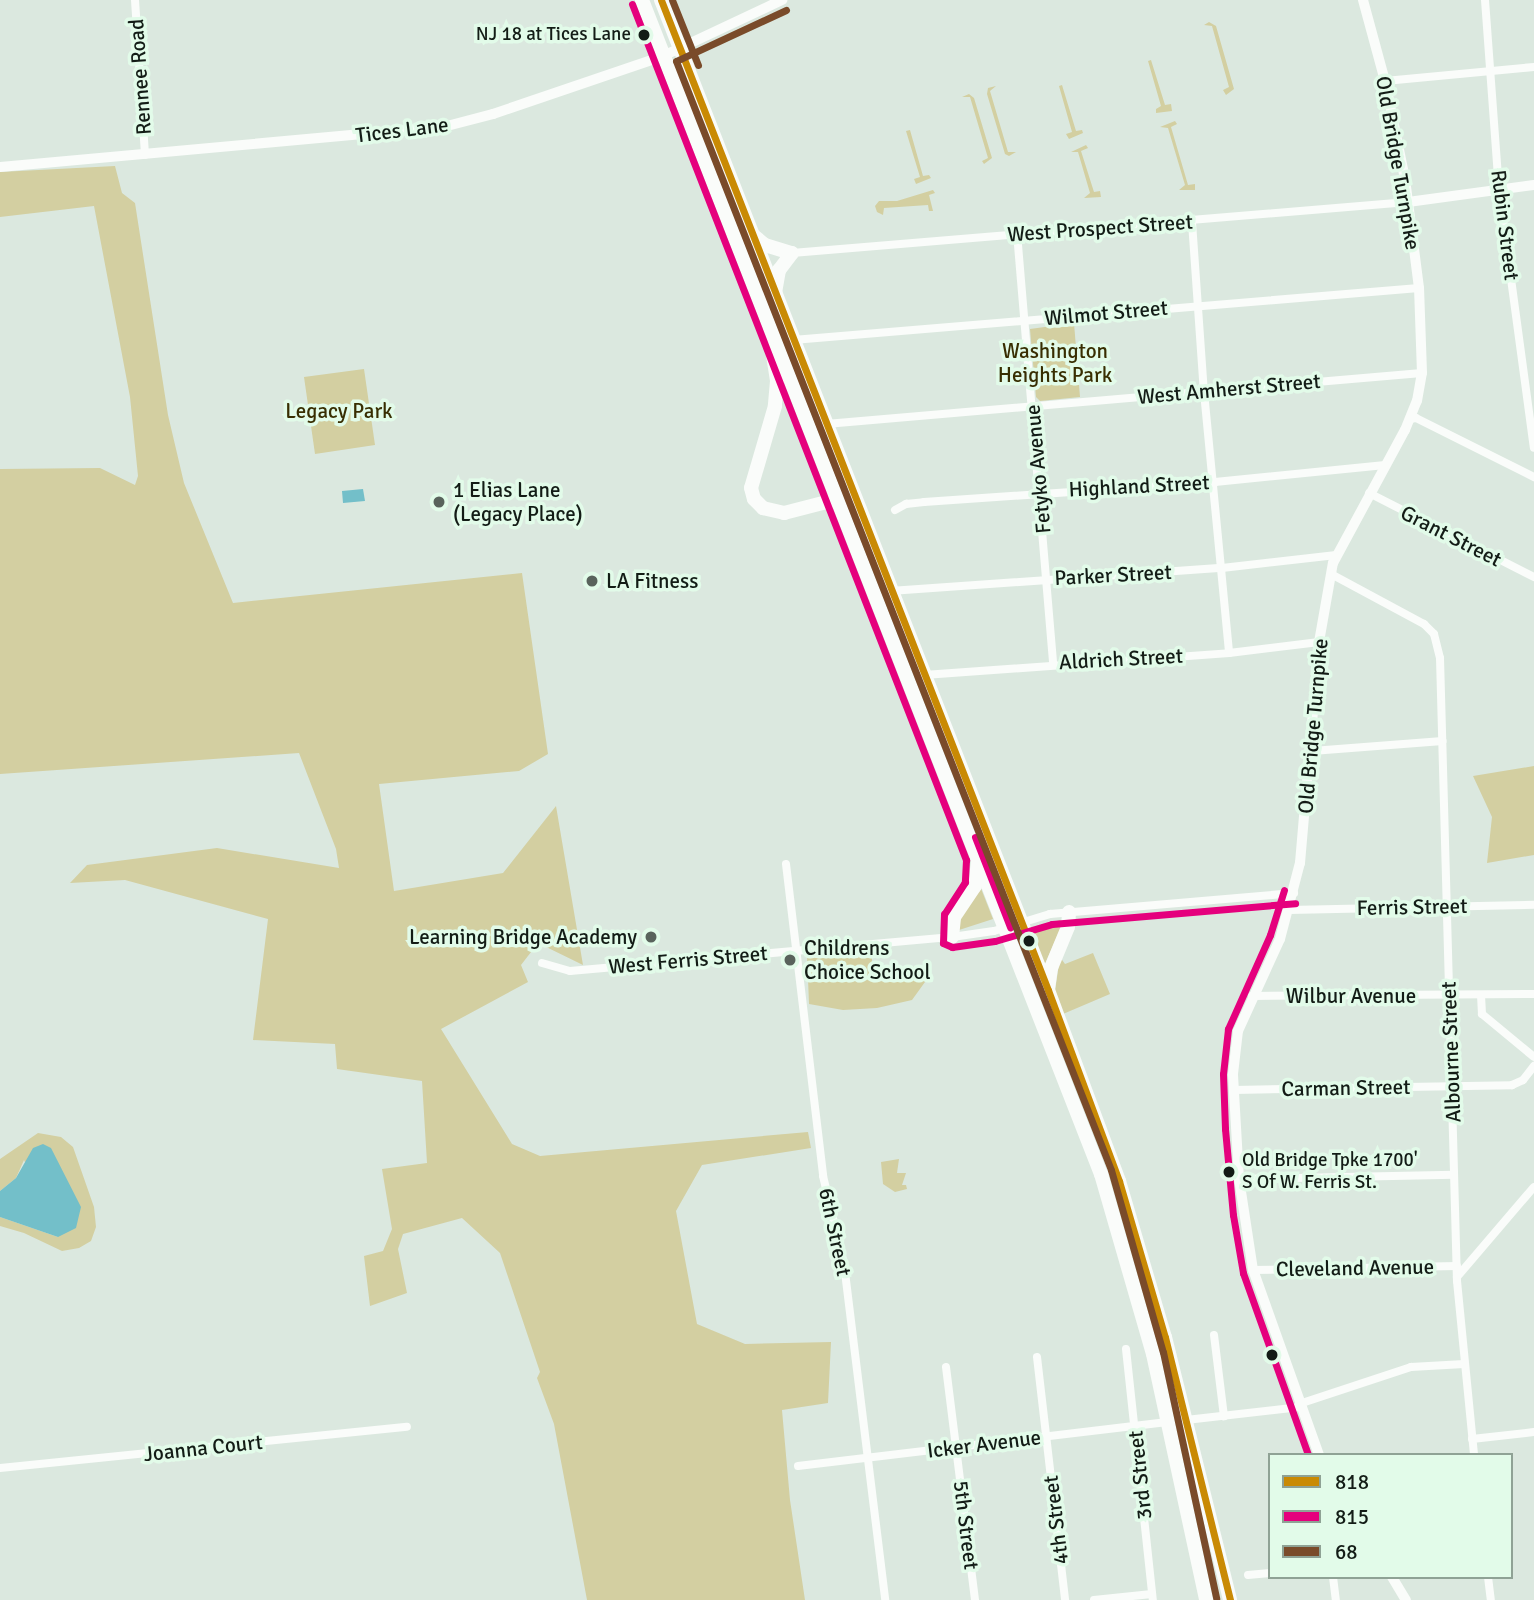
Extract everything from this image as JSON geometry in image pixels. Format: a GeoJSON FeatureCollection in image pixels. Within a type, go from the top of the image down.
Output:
{"type":"FeatureCollection","features":[{"type":"Feature","properties":{"kind":"highway"},"geometry":{"type":"LineString","coordinates":[[642,0],[977,858],[1048,990],[1119,1181],[1186,1420],[1230,1600]]}},
{"type":"Feature","properties":{"kind":"highway"},"geometry":{"type":"LineString","coordinates":[[664,3],[750,232],[923,675],[1101,1174],[1169,1422],[1206,1600]]}},
{"type":"Feature","properties":{"kind":"highway"},"geometry":{"type":"LineString","coordinates":[[750,232],[765,245],[792,253],[776,276],[775,294]]}},
{"type":"Feature","properties":{"kind":"highway"},"geometry":{"type":"LineString","coordinates":[[768,324],[777,381],[775,406],[751,488],[754,499],[763,508],[776,514],[838,499],[849,485]]}},
{"type":"Feature","properties":{"kind":"highway"},"geometry":{"type":"LineString","coordinates":[[952,937],[954,917],[975,886],[977,858]]}},
{"type":"Feature","properties":{"kind":"highway"},"geometry":{"type":"LineString","coordinates":[[1048,990],[1051,968],[1068,927],[1069,912]]}},
{"type":"Feature","properties":{"kind":"street","name":"Rennee Road"},"geometry":{"type":"LineString","coordinates":[[135,0],[145,155]]}},
{"type":"Feature","properties":{"kind":"street","name":"Tices Lane"},"geometry":{"type":"LineString","coordinates":[[0,167],[447,126],[492,114],[663,56],[782,0]]}},
{"type":"Feature","properties":{"kind":"street","name":"Old Bridge Turnpike"},"geometry":{"type":"LineString","coordinates":[[1318,1453],[1253,1270],[1239,1179],[1234,1090],[1238,1031],[1269,964],[1294,893],[1305,831],[1319,642],[1331,574],[1336,555],[1410,419],[1422,373],[1419,288],[1408,202],[1385,81],[1363,0]]}},
{"type":"Feature","properties":{"kind":"street","name":"Rubin Street"},"geometry":{"type":"LineString","coordinates":[[1485,0],[1499,190],[1534,448]]}},
{"type":"Feature","properties":{"kind":"street"},"geometry":{"type":"LineString","coordinates":[[1385,81],[1534,67]]}},
{"type":"Feature","properties":{"kind":"street"},"geometry":{"type":"LineString","coordinates":[[1408,202],[1534,185]]}},
{"type":"Feature","properties":{"kind":"street","name":"West Prospect Street"},"geometry":{"type":"LineString","coordinates":[[792,253],[1017,233],[1192,222],[1408,202]]}},
{"type":"Feature","properties":{"kind":"street"},"geometry":{"type":"LineString","coordinates":[[1192,222],[1229,653]]}},
{"type":"Feature","properties":{"kind":"street","name":"Fetyko Avenue"},"geometry":{"type":"LineString","coordinates":[[1017,233],[1053,663]]}},
{"type":"Feature","properties":{"kind":"street","name":"Wilmot Street"},"geometry":{"type":"LineString","coordinates":[[793,340],[1419,288]]}},
{"type":"Feature","properties":{"kind":"street"},"geometry":{"type":"LineString","coordinates":[[1524,369],[1534,368]]}},
{"type":"Feature","properties":{"kind":"street","name":"West Amherst Street"},"geometry":{"type":"LineString","coordinates":[[826,424],[1422,373]]}},
{"type":"Feature","properties":{"kind":"street"},"geometry":{"type":"LineString","coordinates":[[1410,419],[1416,418],[1534,477]]}},
{"type":"Feature","properties":{"kind":"street","name":"Highland Street"},"geometry":{"type":"LineString","coordinates":[[894,510],[906,503],[1215,482],[1385,465]]}},
{"type":"Feature","properties":{"kind":"street","name":"Grant Street"},"geometry":{"type":"LineString","coordinates":[[1369,493],[1534,577]]}},
{"type":"Feature","properties":{"kind":"street","name":"Parker Street"},"geometry":{"type":"LineString","coordinates":[[890,591],[1222,568],[1336,555]]}},
{"type":"Feature","properties":{"kind":"street","name":"Albourne Street"},"geometry":{"type":"LineString","coordinates":[[1331,574],[1424,624],[1434,634],[1438,649],[1443,741],[1457,1277],[1474,1453]]}},
{"type":"Feature","properties":{"kind":"street","name":"Aldrich Street"},"geometry":{"type":"LineString","coordinates":[[923,675],[1053,663],[1229,653],[1319,642]]}},
{"type":"Feature","properties":{"kind":"street"},"geometry":{"type":"LineString","coordinates":[[1312,751],[1443,741]]}},
{"type":"Feature","properties":{"kind":"street","name":"6th Street"},"geometry":{"type":"LineString","coordinates":[[786,864],[823,1176],[844,1264],[885,1600]]}},
{"type":"Feature","properties":{"kind":"street","name":"West Ferris Street"},"geometry":{"type":"LineString","coordinates":[[542,963],[570,971],[952,937],[1069,912],[1294,893]]}},
{"type":"Feature","properties":{"kind":"street","name":"Ferris Street"},"geometry":{"type":"LineString","coordinates":[[1289,910],[1534,905]]}},
{"type":"Feature","properties":{"kind":"street","name":"Wilbur Avenue"},"geometry":{"type":"LineString","coordinates":[[1252,996],[1534,994]]}},
{"type":"Feature","properties":{"kind":"street"},"geometry":{"type":"LineString","coordinates":[[1481,995],[1482,1014],[1534,1057]]}},
{"type":"Feature","properties":{"kind":"street","name":"Carman Street"},"geometry":{"type":"LineString","coordinates":[[1234,1090],[1512,1085],[1523,1080],[1534,1066]]}},
{"type":"Feature","properties":{"kind":"street"},"geometry":{"type":"LineString","coordinates":[[1239,1179],[1454,1175]]}},
{"type":"Feature","properties":{"kind":"street","name":"Cleveland Avenue"},"geometry":{"type":"LineString","coordinates":[[1457,1277],[1534,1188]]}},
{"type":"Feature","properties":{"kind":"street","name":"Cleveland Avenue"},"geometry":{"type":"LineString","coordinates":[[1253,1270],[1457,1266]]}},
{"type":"Feature","properties":{"kind":"street"},"geometry":{"type":"LineString","coordinates":[[1214,1335],[1224,1416]]}},
{"type":"Feature","properties":{"kind":"street","name":"3rd Street"},"geometry":{"type":"LineString","coordinates":[[1126,1349],[1153,1597]]}},
{"type":"Feature","properties":{"kind":"street","name":"4th Street"},"geometry":{"type":"LineString","coordinates":[[1037,1357],[1065,1600]]}},
{"type":"Feature","properties":{"kind":"street"},"geometry":{"type":"LineString","coordinates":[[1186,1420],[1300,1406],[1411,1367],[1464,1364]]}},
{"type":"Feature","properties":{"kind":"street","name":"5th Street"},"geometry":{"type":"LineString","coordinates":[[946,1367],[975,1600]]}},
{"type":"Feature","properties":{"kind":"street","name":"Icker Avenue"},"geometry":{"type":"LineString","coordinates":[[798,1466],[1169,1422]]}},
{"type":"Feature","properties":{"kind":"street","name":"Joanna Court"},"geometry":{"type":"LineString","coordinates":[[0,1468],[407,1427]]}},
{"type":"Feature","properties":{"kind":"street"},"geometry":{"type":"LineString","coordinates":[[1472,1439],[1534,1432]]}},
{"type":"Feature","properties":{"kind":"street"},"geometry":{"type":"LineString","coordinates":[[1248,1575],[1268,1573]]}},
{"type":"Feature","properties":{"kind":"street"},"geometry":{"type":"LineString","coordinates":[[1333,1579],[1336,1600]]}},
{"type":"Feature","properties":{"kind":"street"},"geometry":{"type":"LineString","coordinates":[[1393,1579],[1406,1600]]}},
{"type":"Feature","properties":{"kind":"street"},"geometry":{"type":"LineString","coordinates":[[1489,1579],[1491,1600]]}},
{"type":"Feature","properties":{"kind":"street"},"geometry":{"type":"LineString","coordinates":[[1094,1600],[1153,1597]]}},
{"type":"Feature","properties":{"kind":"green space"},"geometry":{"type":"Polygon","coordinates":[[[1209,22],[1216,26],[1234,89],[1226,95],[1223,90],[1229,87],[1212,26],[1204,25],[1209,22]]]}},
{"type":"Feature","properties":{"kind":"green space"},"geometry":{"type":"Polygon","coordinates":[[[1151,60],[1165,105],[1171,104],[1172,111],[1156,113],[1156,109],[1161,106],[1148,61],[1151,60]]]}},
{"type":"Feature","properties":{"kind":"green space"},"geometry":{"type":"Polygon","coordinates":[[[1062,85],[1076,131],[1082,130],[1083,133],[1069,139],[1066,134],[1072,132],[1059,86],[1062,85]]]}},
{"type":"Feature","properties":{"kind":"green space"},"geometry":{"type":"Polygon","coordinates":[[[996,86],[990,91],[1008,152],[1016,152],[1009,156],[1005,154],[987,94],[988,88],[996,86]]]}},
{"type":"Feature","properties":{"kind":"green space"},"geometry":{"type":"Polygon","coordinates":[[[969,94],[974,98],[992,158],[984,164],[982,161],[988,158],[970,97],[962,97],[969,94]]]}},
{"type":"Feature","properties":{"kind":"green space"},"geometry":{"type":"Polygon","coordinates":[[[1175,121],[1177,124],[1171,127],[1188,185],[1195,184],[1195,190],[1179,190],[1185,185],[1168,128],[1160,127],[1175,121]]]}},
{"type":"Feature","properties":{"kind":"green space"},"geometry":{"type":"Polygon","coordinates":[[[910,130],[923,176],[929,175],[931,178],[916,184],[914,179],[920,177],[906,131],[910,130]]]}},
{"type":"Feature","properties":{"kind":"green space"},"geometry":{"type":"Polygon","coordinates":[[[1086,145],[1088,148],[1081,151],[1094,192],[1100,191],[1101,197],[1084,198],[1090,193],[1078,152],[1071,152],[1086,145]]]}},
{"type":"Feature","properties":{"kind":"green space"},"geometry":{"type":"Polygon","coordinates":[[[115,166],[122,193],[135,203],[168,415],[184,483],[233,603],[522,573],[548,754],[519,771],[379,784],[394,891],[503,873],[556,806],[583,965],[538,943],[521,965],[528,982],[441,1029],[512,1144],[540,1156],[808,1132],[811,1148],[702,1165],[676,1211],[697,1324],[745,1344],[831,1342],[828,1403],[782,1410],[790,1500],[805,1600],[587,1600],[554,1424],[537,1378],[540,1372],[500,1253],[462,1218],[403,1234],[398,1249],[407,1293],[370,1306],[364,1256],[383,1251],[392,1229],[382,1169],[427,1163],[422,1081],[337,1069],[335,1044],[253,1040],[268,919],[125,880],[70,883],[87,865],[217,848],[339,868],[336,849],[299,753],[0,774],[0,469],[100,468],[135,485],[138,476],[130,397],[94,206],[0,217],[0,172],[115,166]]]}},
{"type":"Feature","properties":{"kind":"green space"},"geometry":{"type":"Polygon","coordinates":[[[933,190],[935,193],[929,195],[933,211],[929,211],[928,205],[884,208],[883,215],[877,212],[875,206],[879,201],[897,201],[933,190]]]}},
{"type":"Feature","properties":{"kind":"green space","name":"Washington Heights Park"},"geometry":{"type":"Polygon","coordinates":[[[1074,323],[1080,397],[1040,401],[1036,397],[1030,329],[1074,323]]]}},
{"type":"Feature","properties":{"kind":"green space","name":"Legacy Park"},"geometry":{"type":"Polygon","coordinates":[[[364,369],[375,445],[315,454],[304,377],[364,369]]]}},
{"type":"Feature","properties":{"kind":"green space"},"geometry":{"type":"Polygon","coordinates":[[[1534,766],[1534,855],[1487,863],[1492,817],[1473,776],[1534,766]]]}},
{"type":"Feature","properties":{"kind":"green space"},"geometry":{"type":"Polygon","coordinates":[[[980,886],[993,919],[959,930],[957,919],[980,886]]]}},
{"type":"Feature","properties":{"kind":"green space"},"geometry":{"type":"Polygon","coordinates":[[[1060,920],[1062,925],[1045,964],[1031,933],[1035,928],[1060,920]]]}},
{"type":"Feature","properties":{"kind":"green space"},"geometry":{"type":"Polygon","coordinates":[[[871,949],[874,982],[902,979],[901,967],[914,966],[913,971],[925,982],[912,1000],[877,1008],[843,1010],[809,1004],[807,955],[871,949]]]}},
{"type":"Feature","properties":{"kind":"green space"},"geometry":{"type":"Polygon","coordinates":[[[1093,953],[1110,994],[1063,1014],[1055,991],[1060,957],[1065,964],[1093,953]]]}},
{"type":"Feature","properties":{"kind":"green space"},"geometry":{"type":"Polygon","coordinates":[[[38,1133],[61,1137],[73,1147],[94,1207],[96,1227],[91,1241],[79,1248],[62,1251],[24,1233],[0,1226],[0,1217],[58,1237],[24,1160],[16,1178],[0,1191],[0,1159],[38,1133]]]}},
{"type":"Feature","properties":{"kind":"green space"},"geometry":{"type":"Polygon","coordinates":[[[899,1159],[897,1173],[906,1173],[902,1185],[906,1185],[907,1189],[895,1192],[883,1184],[881,1162],[899,1159]]]}},
{"type":"Feature","properties":{"kind":"water"},"geometry":{"type":"Polygon","coordinates":[[[363,489],[365,501],[343,503],[342,491],[363,489]]]}},
{"type":"Feature","properties":{"kind":"water"},"geometry":{"type":"Polygon","coordinates":[[[43,1144],[51,1148],[81,1207],[76,1228],[58,1237],[0,1217],[0,1191],[16,1178],[33,1148],[43,1144]]]}},
{"type":"Feature","properties":{"kind":"transit line","name":"818"},"geometry":{"type":"LineString","coordinates":[[661,0],[1048,990],[1119,1181],[1165,1337],[1230,1600]]}},
{"type":"Feature","properties":{"kind":"transit line","name":"68"},"geometry":{"type":"LineString","coordinates":[[672,0],[698,65]]}},
{"type":"Feature","properties":{"kind":"transit line","name":"815"},"geometry":{"type":"LineString","coordinates":[[632,4],[966,860],[965,882],[944,914],[943,943],[952,947],[995,941],[1052,924],[1295,903]]}},
{"type":"Feature","properties":{"kind":"transit line","name":"68"},"geometry":{"type":"LineString","coordinates":[[786,10],[676,61],[1111,1170],[1163,1352],[1216,1598]]}},
{"type":"Feature","properties":{"kind":"transit line","name":"815"},"geometry":{"type":"LineString","coordinates":[[975,837],[1010,927]]}},
{"type":"Feature","properties":{"kind":"transit line","name":"815"},"geometry":{"type":"LineString","coordinates":[[1284,890],[1270,935],[1228,1029],[1223,1074],[1225,1129],[1233,1215],[1243,1273],[1307,1453]]}},
{"type":"Feature","properties":{"kind":"place","name":"NJ 18 at Tices Lane"},"geometry":{"type":"Point","coordinates":[644,35]}},
{"type":"Feature","properties":{"kind":"place","name":"1 Elias Lane (Legacy Place)"},"geometry":{"type":"Point","coordinates":[439,502]}},
{"type":"Feature","properties":{"kind":"place","name":"LA Fitness"},"geometry":{"type":"Point","coordinates":[592,581]}},
{"type":"Feature","properties":{"kind":"place","name":"Learning Bridge Academy"},"geometry":{"type":"Point","coordinates":[651,937]}},
{"type":"Feature","properties":{"kind":"place","name":"Childrens Choice School"},"geometry":{"type":"Point","coordinates":[790,960]}},
{"type":"Feature","properties":{"kind":"place","name":"Old Bridge Tpke 1700' S Of W. Ferris St."},"geometry":{"type":"Point","coordinates":[1229,1172]}}]}
